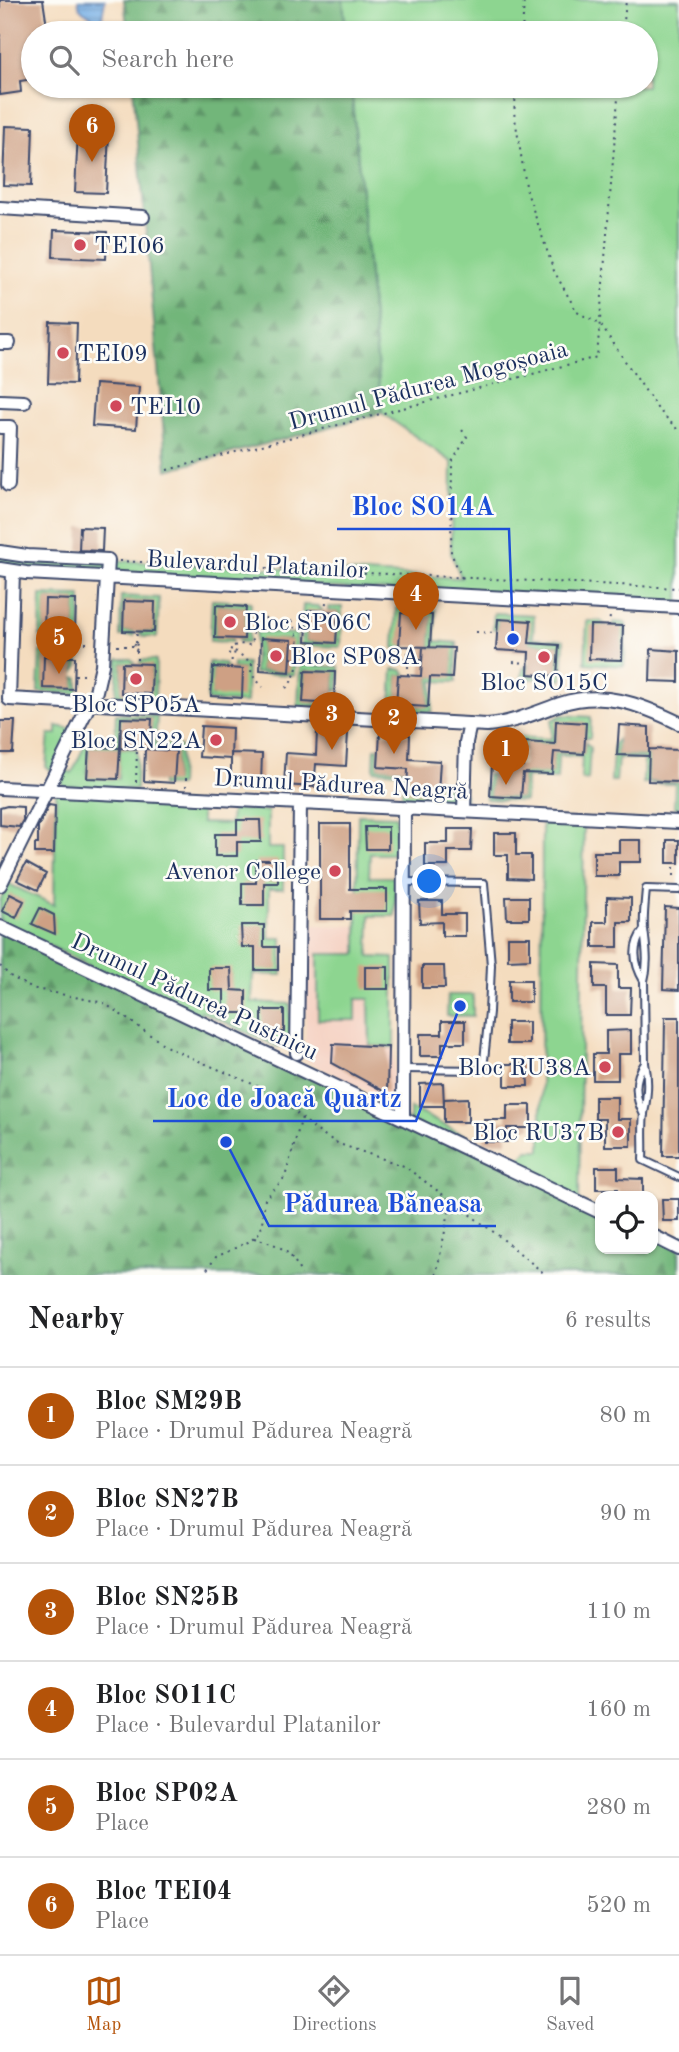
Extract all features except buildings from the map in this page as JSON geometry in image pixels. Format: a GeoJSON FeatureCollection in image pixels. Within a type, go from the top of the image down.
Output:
{"type":"FeatureCollection","features":[{"type":"Feature","properties":{"kind":"street"},"geometry":{"type":"LineString","coordinates":[[0,208],[143,217]]}},
{"type":"Feature","properties":{"kind":"street"},"geometry":{"type":"LineString","coordinates":[[0,401],[24,402]]}},
{"type":"Feature","properties":{"kind":"street"},"geometry":{"type":"LineString","coordinates":[[0,427],[10,427],[8,485]]}},
{"type":"Feature","properties":{"kind":"street"},"geometry":{"type":"LineString","coordinates":[[0,552],[108,560],[102,665],[96,691],[0,885]]}},
{"type":"Feature","properties":{"kind":"street"},"geometry":{"type":"LineString","coordinates":[[6,570],[9,699],[470,724],[502,723],[563,703],[604,698],[641,705],[679,723]]}},
{"type":"Feature","properties":{"kind":"street","name":"Bulevardul Platanilor"},"geometry":{"type":"LineString","coordinates":[[6,570],[679,607]]}},
{"type":"Feature","properties":{"kind":"street"},"geometry":{"type":"LineString","coordinates":[[464,811],[466,742],[470,724]]}},
{"type":"Feature","properties":{"kind":"street","name":"Drumul Pădurea Neagră"},"geometry":{"type":"LineString","coordinates":[[0,788],[679,822]]}},
{"type":"Feature","properties":{"kind":"street"},"geometry":{"type":"LineString","coordinates":[[297,1053],[300,803]]}},
{"type":"Feature","properties":{"kind":"street"},"geometry":{"type":"LineString","coordinates":[[403,1118],[404,808]]}},
{"type":"Feature","properties":{"kind":"street","name":"Drumul Pădurea Pustnicu"},"geometry":{"type":"LineString","coordinates":[[0,927],[595,1210]]}},
{"type":"Feature","properties":{"kind":"street"},"geometry":{"type":"LineString","coordinates":[[658,1238],[679,1249]]}},
{"type":"Feature","properties":{"kind":"lane"},"geometry":{"type":"LineString","coordinates":[[402,1069],[483,1070],[491,965],[484,883],[403,882]]}},
{"type":"Feature","properties":{"kind":"lane"},"geometry":{"type":"LineString","coordinates":[[679,890],[646,889],[644,930],[647,939],[647,970],[644,981],[647,1102],[643,1160],[679,1177]]}},
{"type":"Feature","properties":{"kind":"lane"},"geometry":{"type":"LineString","coordinates":[[644,930],[638,938],[635,956],[636,966],[644,981]]}},
{"type":"Feature","properties":{"kind":"path"},"geometry":{"type":"LineString","coordinates":[[523,21],[524,0]]}},
{"type":"Feature","properties":{"kind":"path"},"geometry":{"type":"LineString","coordinates":[[625,21],[626,0]]}},
{"type":"Feature","properties":{"kind":"path"},"geometry":{"type":"LineString","coordinates":[[516,98],[514,112],[527,192],[554,271],[577,312],[600,324],[657,408],[679,430]]}},
{"type":"Feature","properties":{"kind":"path","name":"Drumul Pădurea Mogoșoaia"},"geometry":{"type":"LineString","coordinates":[[167,470],[597,356],[618,98]]}},
{"type":"Feature","properties":{"kind":"path"},"geometry":{"type":"LineString","coordinates":[[461,578],[451,554],[452,462],[467,437],[462,430]]}},
{"type":"Feature","properties":{"kind":"path","name":"Bulevardul Platanilor"},"geometry":{"type":"LineString","coordinates":[[108,560],[679,588]]}},
{"type":"Feature","properties":{"kind":"path"},"geometry":{"type":"LineString","coordinates":[[325,611],[326,597]]}},
{"type":"Feature","properties":{"kind":"path"},"geometry":{"type":"LineString","coordinates":[[609,626],[610,612]]}},
{"type":"Feature","properties":{"kind":"path"},"geometry":{"type":"LineString","coordinates":[[231,650],[239,644],[251,645],[254,627],[267,617]]}},
{"type":"Feature","properties":{"kind":"path"},"geometry":{"type":"LineString","coordinates":[[286,688],[296,676],[299,635],[289,618]]}},
{"type":"Feature","properties":{"kind":"path"},"geometry":{"type":"LineString","coordinates":[[63,632],[63,642]]}},
{"type":"Feature","properties":{"kind":"path"},"geometry":{"type":"LineString","coordinates":[[137,632],[138,664]]}},
{"type":"Feature","properties":{"kind":"path"},"geometry":{"type":"LineString","coordinates":[[476,632],[497,633]]}},
{"type":"Feature","properties":{"kind":"path"},"geometry":{"type":"LineString","coordinates":[[231,668],[234,639]]}},
{"type":"Feature","properties":{"kind":"path"},"geometry":{"type":"LineString","coordinates":[[36,642],[88,643]]}},
{"type":"Feature","properties":{"kind":"path"},"geometry":{"type":"LineString","coordinates":[[117,646],[146,647]]}},
{"type":"Feature","properties":{"kind":"path"},"geometry":{"type":"LineString","coordinates":[[408,646],[408,675]]}},
{"type":"Feature","properties":{"kind":"path"},"geometry":{"type":"LineString","coordinates":[[231,650],[252,663],[251,674],[263,687]]}},
{"type":"Feature","properties":{"kind":"path"},"geometry":{"type":"LineString","coordinates":[[404,658],[408,655]]}},
{"type":"Feature","properties":{"kind":"path"},"geometry":{"type":"LineString","coordinates":[[380,657],[422,660]]}},
{"type":"Feature","properties":{"kind":"path"},"geometry":{"type":"LineString","coordinates":[[291,658],[302,659]]}},
{"type":"Feature","properties":{"kind":"path"},"geometry":{"type":"LineString","coordinates":[[513,663],[528,663]]}},
{"type":"Feature","properties":{"kind":"path"},"geometry":{"type":"LineString","coordinates":[[75,675],[90,674]]}},
{"type":"Feature","properties":{"kind":"path"},"geometry":{"type":"LineString","coordinates":[[136,790],[137,749]]}},
{"type":"Feature","properties":{"kind":"path"},"geometry":{"type":"LineString","coordinates":[[186,778],[186,792]]}},
{"type":"Feature","properties":{"kind":"path"},"geometry":{"type":"LineString","coordinates":[[674,863],[674,876]]}},
{"type":"Feature","properties":{"kind":"path"},"geometry":{"type":"LineString","coordinates":[[0,966],[10,976],[32,988],[104,1003],[169,1048],[264,1088],[317,1131],[339,1144],[404,1166],[499,1236],[546,1275]]}},
{"type":"Feature","properties":{"kind":"path"},"geometry":{"type":"LineString","coordinates":[[203,1275],[216,1257],[261,1231],[265,1199],[285,1177],[302,1117]]}},
{"type":"Feature","properties":{"kind":"path"},"geometry":{"type":"LineString","coordinates":[[436,1275],[451,1201]]}},
{"type":"Feature","properties":{"kind":"path"},"geometry":{"type":"LineString","coordinates":[[253,1237],[280,1245],[299,1268],[301,1275]]}},
{"type":"Feature","properties":{"kind":"shaded area","name":"Avenor College"},"geometry":{"type":"Polygon","coordinates":[[[307,925],[357,926],[356,998],[394,999],[394,1104],[305,1060],[307,925]]]}},
{"type":"Feature","properties":{"kind":"green space"},"geometry":{"type":"Polygon","coordinates":[[[124,0],[343,0],[345,21],[127,21],[124,0]]]}},
{"type":"Feature","properties":{"kind":"green space"},"geometry":{"type":"Polygon","coordinates":[[[343,0],[679,0],[679,607],[0,569],[0,552],[27,556],[461,578],[451,553],[452,462],[382,413],[352,98],[658,98],[658,21],[345,21],[343,0]]]}},
{"type":"Feature","properties":{"kind":"green space"},"geometry":{"type":"Polygon","coordinates":[[[134,98],[352,98],[382,413],[167,470],[134,98]]]}},
{"type":"Feature","properties":{"kind":"green space"},"geometry":{"type":"Polygon","coordinates":[[[41,595],[81,596],[80,637],[71,637],[66,632],[75,632],[76,600],[46,599],[44,631],[62,632],[62,636],[40,636],[41,595]]]}},
{"type":"Feature","properties":{"kind":"green space"},"geometry":{"type":"Polygon","coordinates":[[[121,596],[159,598],[157,637],[144,637],[138,632],[154,632],[154,602],[124,601],[123,631],[134,632],[134,636],[120,636],[121,596]]]}},
{"type":"Feature","properties":{"kind":"green space"},"geometry":{"type":"Polygon","coordinates":[[[212,600],[251,602],[248,642],[240,642],[237,639],[244,639],[246,607],[217,605],[215,637],[232,639],[232,642],[210,641],[212,600]]]}},
{"type":"Feature","properties":{"kind":"green space"},"geometry":{"type":"Polygon","coordinates":[[[303,605],[318,606],[323,611],[308,611],[306,641],[336,643],[338,612],[328,611],[328,607],[342,607],[341,647],[301,645],[303,605]]]}},
{"type":"Feature","properties":{"kind":"green space"},"geometry":{"type":"Polygon","coordinates":[[[396,608],[436,610],[435,641],[457,643],[456,682],[433,681],[432,712],[391,710],[393,669],[402,670],[406,675],[398,675],[397,705],[428,707],[430,677],[452,677],[453,648],[430,647],[432,615],[404,649],[394,648],[396,608]]]}},
{"type":"Feature","properties":{"kind":"green space"},"geometry":{"type":"Polygon","coordinates":[[[494,613],[534,615],[533,638],[564,640],[562,680],[522,678],[523,669],[528,665],[528,674],[557,675],[559,645],[529,643],[530,621],[498,619],[497,629],[493,629],[494,613]]]}},
{"type":"Feature","properties":{"kind":"green space"},"geometry":{"type":"Polygon","coordinates":[[[587,621],[601,621],[606,626],[613,626],[613,622],[626,623],[624,666],[585,663],[587,621]]]}},
{"type":"Feature","properties":{"kind":"green space"},"geometry":{"type":"Polygon","coordinates":[[[256,632],[297,634],[296,649],[291,654],[291,640],[261,639],[260,670],[289,672],[291,661],[295,661],[294,675],[254,673],[256,632]]]}},
{"type":"Feature","properties":{"kind":"green space"},"geometry":{"type":"Polygon","coordinates":[[[40,652],[78,653],[78,667],[75,672],[75,657],[44,657],[43,688],[74,689],[75,677],[78,678],[78,694],[38,692],[40,652]]]}},
{"type":"Feature","properties":{"kind":"green space"},"geometry":{"type":"Polygon","coordinates":[[[118,659],[131,659],[136,664],[122,663],[121,693],[151,694],[152,665],[140,664],[141,660],[156,660],[155,699],[116,697],[118,659]]]}},
{"type":"Feature","properties":{"kind":"green space"},"geometry":{"type":"Polygon","coordinates":[[[209,662],[223,663],[228,668],[213,667],[212,696],[243,669],[233,668],[233,663],[247,664],[246,703],[207,701],[209,662]]]}},
{"type":"Feature","properties":{"kind":"green space"},"geometry":{"type":"Polygon","coordinates":[[[300,665],[339,667],[339,690],[335,690],[335,672],[305,671],[303,702],[334,704],[334,694],[339,699],[338,708],[298,706],[300,665]]]}},
{"type":"Feature","properties":{"kind":"green space"},"geometry":{"type":"Polygon","coordinates":[[[116,714],[157,716],[155,744],[180,746],[179,786],[161,786],[161,782],[174,782],[176,751],[150,750],[152,719],[122,718],[120,748],[137,749],[136,790],[64,786],[59,780],[64,769],[72,773],[83,749],[84,740],[115,741],[116,714]],[[89,747],[87,777],[118,779],[119,748],[89,747]]]}},
{"type":"Feature","properties":{"kind":"green space"},"geometry":{"type":"Polygon","coordinates":[[[562,715],[591,717],[590,738],[585,738],[585,723],[557,721],[554,744],[525,742],[524,750],[519,746],[520,737],[551,739],[552,720],[562,715]]]}},
{"type":"Feature","properties":{"kind":"green space"},"geometry":{"type":"Polygon","coordinates":[[[57,726],[72,729],[52,771],[46,767],[49,734],[57,734],[57,726]]]}},
{"type":"Feature","properties":{"kind":"green space"},"geometry":{"type":"Polygon","coordinates":[[[618,739],[617,755],[649,756],[649,781],[679,782],[679,808],[674,808],[675,784],[643,783],[644,759],[618,758],[616,781],[611,781],[614,743],[618,739]]]}},
{"type":"Feature","properties":{"kind":"green space"},"geometry":{"type":"Polygon","coordinates":[[[585,742],[590,747],[588,780],[581,779],[582,757],[558,755],[557,779],[526,777],[525,801],[486,799],[487,775],[491,775],[490,796],[521,798],[523,773],[552,774],[554,752],[584,754],[585,742]]]}},
{"type":"Feature","properties":{"kind":"green space"},"geometry":{"type":"Polygon","coordinates":[[[375,748],[379,748],[378,767],[421,773],[443,787],[448,787],[448,793],[465,794],[464,804],[402,801],[403,772],[374,770],[375,748]]]}},
{"type":"Feature","properties":{"kind":"green space"},"geometry":{"type":"Polygon","coordinates":[[[56,790],[140,795],[140,802],[201,804],[201,823],[230,824],[231,809],[268,811],[268,848],[283,848],[283,889],[269,889],[269,938],[282,938],[282,975],[253,974],[252,1002],[290,1004],[290,1038],[278,1047],[201,1011],[200,1021],[0,921],[0,901],[9,884],[54,905],[56,790]]]}},
{"type":"Feature","properties":{"kind":"green space"},"geometry":{"type":"Polygon","coordinates":[[[358,815],[396,816],[396,854],[370,854],[369,877],[396,877],[395,916],[370,916],[369,957],[394,958],[394,1047],[370,1046],[369,999],[356,999],[356,1020],[318,1020],[318,954],[357,954],[358,815]]]}},
{"type":"Feature","properties":{"kind":"green space"},"geometry":{"type":"Polygon","coordinates":[[[542,818],[584,821],[579,1202],[410,1121],[410,1108],[494,1150],[501,1149],[520,1158],[528,1150],[541,1150],[542,818]]]}},
{"type":"Feature","properties":{"kind":"green space"},"geometry":{"type":"Polygon","coordinates":[[[0,927],[595,1209],[595,1254],[658,1254],[658,1238],[679,1249],[679,1275],[0,1275],[0,927]]]}},
{"type":"Feature","properties":{"kind":"green space"},"geometry":{"type":"Polygon","coordinates":[[[448,995],[473,995],[473,1016],[447,1016],[448,995]]]}},
{"type":"Feature","properties":{"kind":"water"},"geometry":{"type":"Polygon","coordinates":[[[78,0],[105,0],[103,21],[93,21],[93,18],[80,9],[78,0]]]}},
{"type":"Feature","properties":{"kind":"place","name":"Bloc TEI04"},"geometry":{"type":"Point","coordinates":[92,162]}},
{"type":"Feature","properties":{"kind":"place","name":"TEI06"},"geometry":{"type":"Point","coordinates":[80,245]}},
{"type":"Feature","properties":{"kind":"place","name":"TEI09"},"geometry":{"type":"Point","coordinates":[63,353]}},
{"type":"Feature","properties":{"kind":"place","name":"TEI10"},"geometry":{"type":"Point","coordinates":[116,406]}},
{"type":"Feature","properties":{"kind":"place","name":"Bloc SP06C"},"geometry":{"type":"Point","coordinates":[230,622]}},
{"type":"Feature","properties":{"kind":"place","name":"Bloc SO11C"},"geometry":{"type":"Point","coordinates":[416,630]}},
{"type":"Feature","properties":{"kind":"place","name":"Bloc SO14A"},"geometry":{"type":"Point","coordinates":[513,639]}},
{"type":"Feature","properties":{"kind":"place","name":"Bloc SP08A"},"geometry":{"type":"Point","coordinates":[276,656]}},
{"type":"Feature","properties":{"kind":"place","name":"Bloc SO15C"},"geometry":{"type":"Point","coordinates":[544,657]}},
{"type":"Feature","properties":{"kind":"place","name":"Bloc SP02A"},"geometry":{"type":"Point","coordinates":[59,674]}},
{"type":"Feature","properties":{"kind":"place","name":"Bloc SP05A"},"geometry":{"type":"Point","coordinates":[136,679]}},
{"type":"Feature","properties":{"kind":"place","name":"Bloc SN22A"},"geometry":{"type":"Point","coordinates":[216,740]}},
{"type":"Feature","properties":{"kind":"place","name":"Bloc SN25B"},"geometry":{"type":"Point","coordinates":[332,750]}},
{"type":"Feature","properties":{"kind":"place","name":"Bloc SN27B"},"geometry":{"type":"Point","coordinates":[394,754]}},
{"type":"Feature","properties":{"kind":"place","name":"Bloc SM29B"},"geometry":{"type":"Point","coordinates":[506,785]}},
{"type":"Feature","properties":{"kind":"place","name":"Avenor College"},"geometry":{"type":"Point","coordinates":[335,871]}},
{"type":"Feature","properties":{"kind":"place","name":"Loc de Joacă Quartz"},"geometry":{"type":"Point","coordinates":[460,1006]}},
{"type":"Feature","properties":{"kind":"place","name":"Bloc RU38A"},"geometry":{"type":"Point","coordinates":[605,1067]}},
{"type":"Feature","properties":{"kind":"place","name":"Bloc RU37B"},"geometry":{"type":"Point","coordinates":[618,1132]}},
{"type":"Feature","properties":{"kind":"place","name":"Pădurea Băneasa"},"geometry":{"type":"Point","coordinates":[226,1142]}}]}
